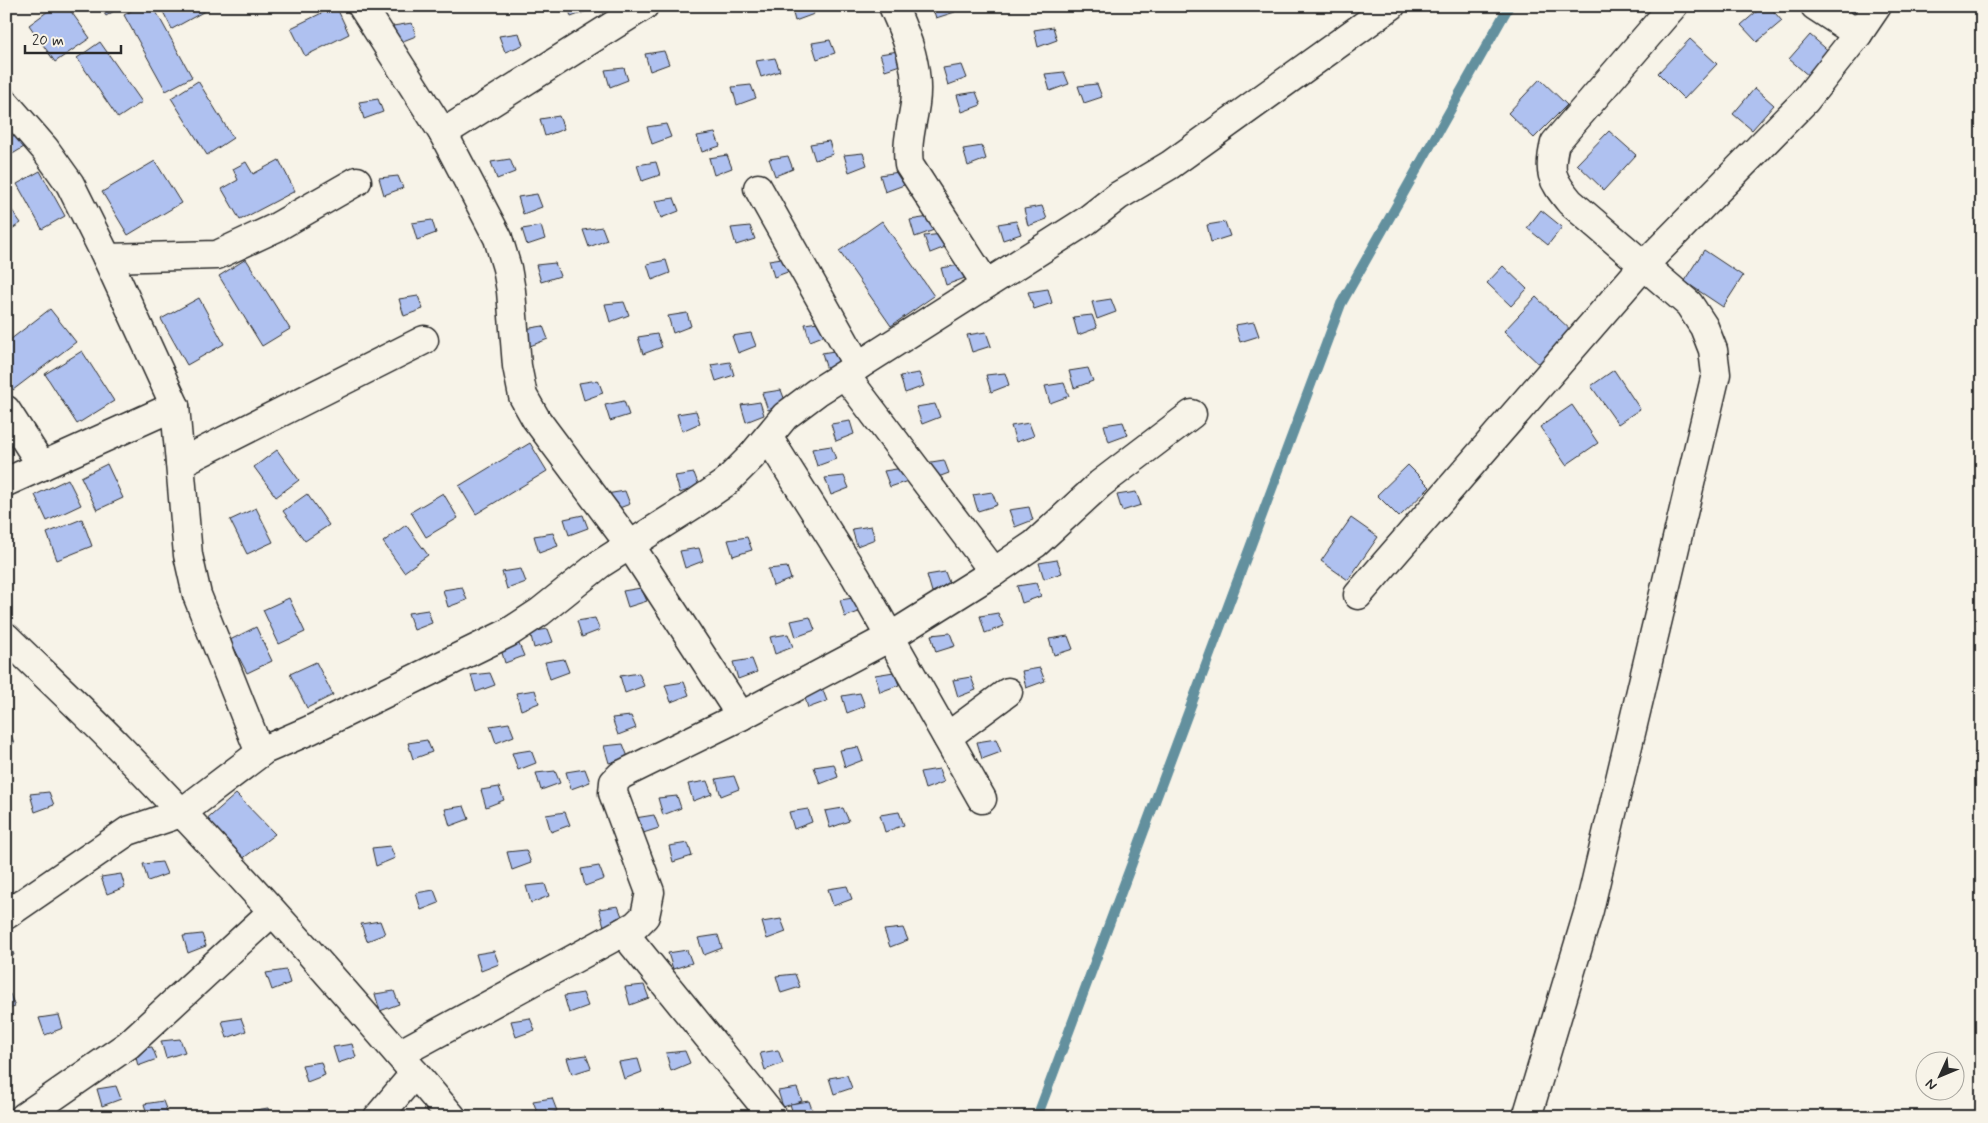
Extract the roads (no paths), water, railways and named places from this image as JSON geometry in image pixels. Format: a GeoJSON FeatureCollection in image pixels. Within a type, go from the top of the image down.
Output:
{"type":"FeatureCollection","features":[{"type":"Feature","properties":{"kind":"street"},"geometry":{"type":"LineString","coordinates":[[362,6],[444,133],[498,238],[507,268],[511,292],[517,366],[523,396],[536,419],[630,545],[742,716]]}},
{"type":"Feature","properties":{"kind":"street"},"geometry":{"type":"LineString","coordinates":[[444,133],[644,6]]}},
{"type":"Feature","properties":{"kind":"street"},"geometry":{"type":"LineString","coordinates":[[893,6],[904,30],[916,71],[915,102],[907,150],[909,165],[986,284]]}},
{"type":"Feature","properties":{"kind":"street"},"geometry":{"type":"LineString","coordinates":[[6,915],[128,831],[181,813],[260,753],[508,633],[540,612],[600,564],[724,483],[751,457],[785,416],[818,392],[1086,221],[1118,196],[1170,165],[1391,6]]}},
{"type":"Feature","properties":{"kind":"street"},"geometry":{"type":"LineString","coordinates":[[1527,1117],[1589,910],[1716,374],[1713,350],[1704,327],[1689,304],[1570,202],[1556,184],[1550,164],[1555,143],[1672,6]]}},
{"type":"Feature","properties":{"kind":"street"},"geometry":{"type":"LineString","coordinates":[[1815,6],[1858,34]]}},
{"type":"Feature","properties":{"kind":"street"},"geometry":{"type":"LineString","coordinates":[[1358,594],[1644,265],[1805,100],[1878,6]]}},
{"type":"Feature","properties":{"kind":"street"},"geometry":{"type":"LineString","coordinates":[[6,104],[45,149],[70,184],[107,258],[175,406],[188,555],[197,595],[260,753]]}},
{"type":"Feature","properties":{"kind":"street"},"geometry":{"type":"LineString","coordinates":[[107,258],[217,255],[275,228],[357,181]]}},
{"type":"Feature","properties":{"kind":"street"},"geometry":{"type":"LineString","coordinates":[[758,188],[851,370],[994,572]]}},
{"type":"Feature","properties":{"kind":"street"},"geometry":{"type":"LineString","coordinates":[[180,464],[424,340]]}},
{"type":"Feature","properties":{"kind":"street"},"geometry":{"type":"LineString","coordinates":[[6,482],[175,406]]}},
{"type":"Feature","properties":{"kind":"street"},"geometry":{"type":"LineString","coordinates":[[6,410],[42,466]]}},
{"type":"Feature","properties":{"kind":"street"},"geometry":{"type":"LineString","coordinates":[[378,1117],[407,1063],[636,925],[645,916],[650,892],[613,793],[614,782],[621,775],[742,716],[890,637],[994,572],[1036,544],[1100,484],[1192,414]]}},
{"type":"Feature","properties":{"kind":"street"},"geometry":{"type":"LineString","coordinates":[[768,437],[856,577],[982,798]]}},
{"type":"Feature","properties":{"kind":"street"},"geometry":{"type":"LineString","coordinates":[[6,637],[120,748],[181,813],[407,1063],[452,1117]]}},
{"type":"Feature","properties":{"kind":"street"},"geometry":{"type":"LineString","coordinates":[[947,738],[1008,692]]}},
{"type":"Feature","properties":{"kind":"street"},"geometry":{"type":"LineString","coordinates":[[31,1115],[128,1046],[272,912]]}},
{"type":"Feature","properties":{"kind":"street"},"geometry":{"type":"LineString","coordinates":[[623,932],[773,1117]]}},
{"type":"Feature","properties":{"kind":"waterway"},"geometry":{"type":"LineString","coordinates":[[1037,1117],[1341,304],[1509,6]]}}]}
